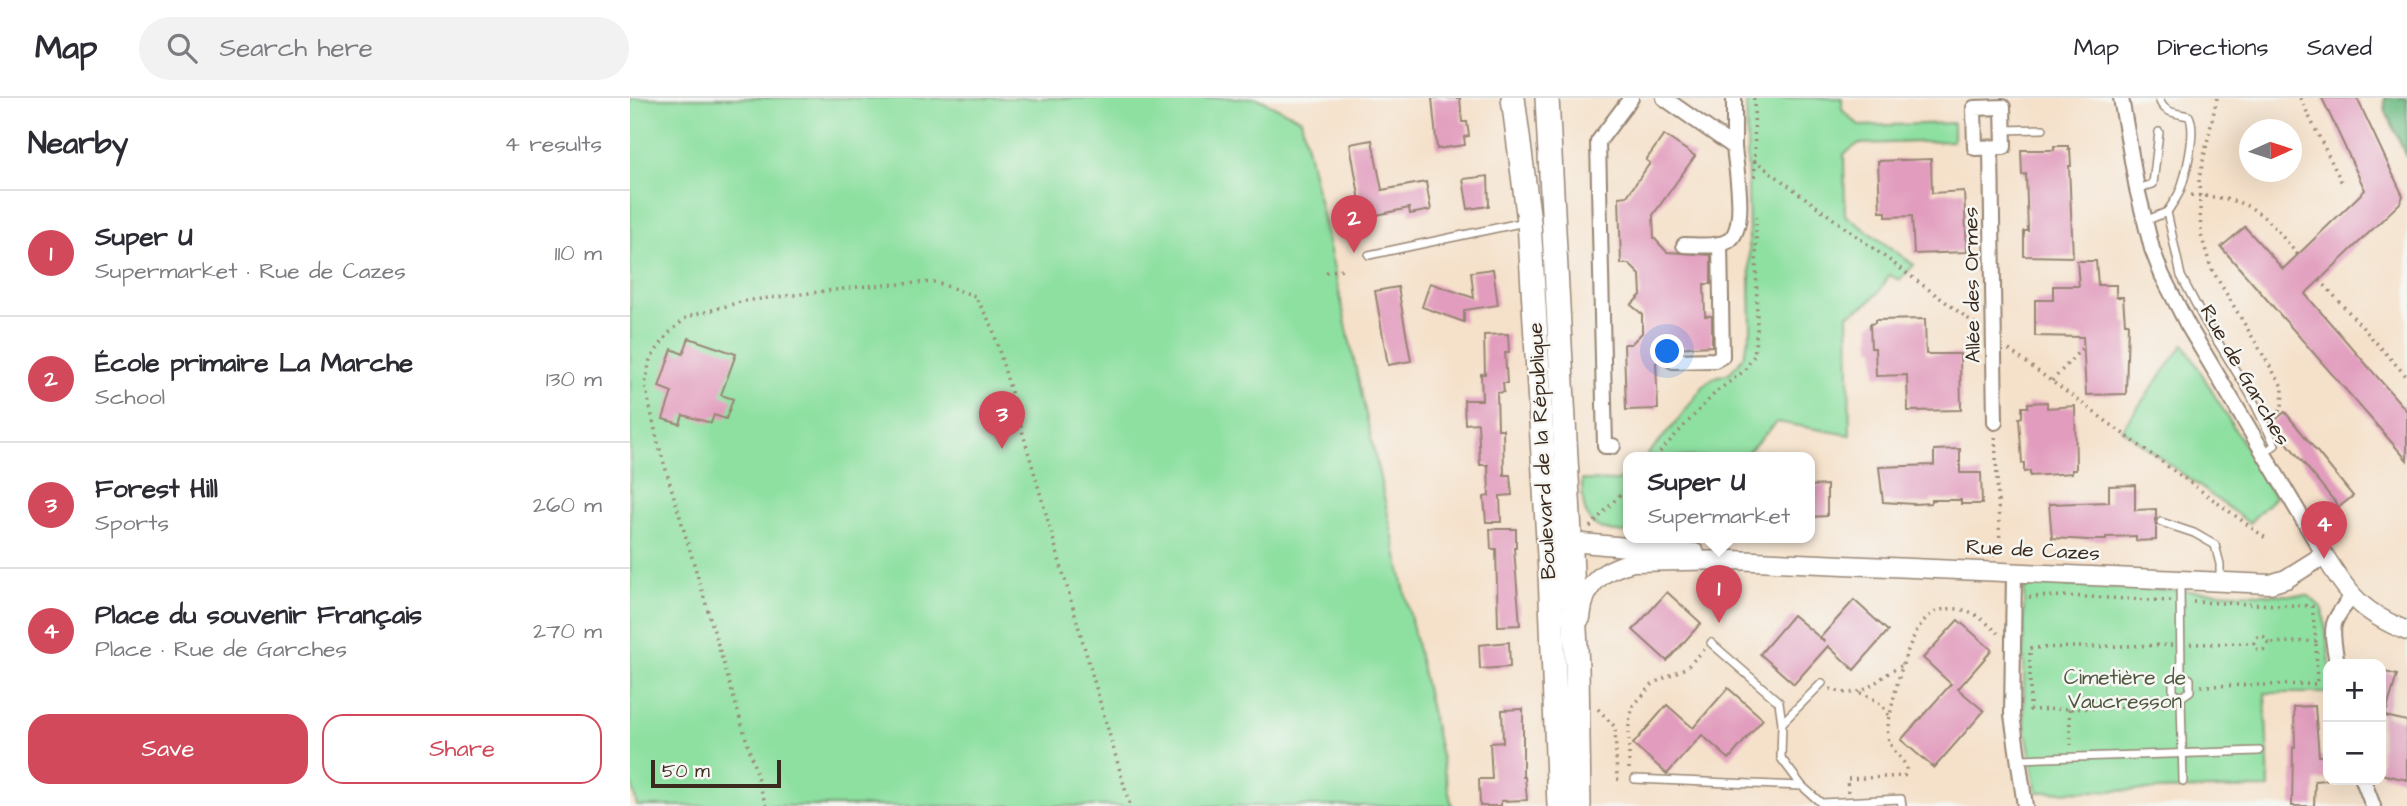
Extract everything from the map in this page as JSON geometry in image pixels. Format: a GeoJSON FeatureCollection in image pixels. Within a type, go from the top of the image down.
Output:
{"type":"FeatureCollection","features":[{"type":"Feature","properties":{"kind":"main road","name":"Boulevard de la République"},"geometry":{"type":"LineString","coordinates":[[1513,98],[1529,221],[1559,541],[1572,588],[1577,667],[1579,806]]}},
{"type":"Feature","properties":{"kind":"main road","name":"Boulevard de la République"},"geometry":{"type":"LineString","coordinates":[[1546,98],[1559,541],[1550,573],[1559,806]]}},
{"type":"Feature","properties":{"kind":"street"},"geometry":{"type":"LineString","coordinates":[[1613,446],[1605,446],[1598,142],[1631,98]]}},
{"type":"Feature","properties":{"kind":"street"},"geometry":{"type":"LineString","coordinates":[[1664,98],[1734,147]]}},
{"type":"Feature","properties":{"kind":"street"},"geometry":{"type":"LineString","coordinates":[[1684,245],[1726,243],[1736,234],[1740,222],[1734,147],[1734,98]]}},
{"type":"Feature","properties":{"kind":"street","name":"Rue de Garches"},"geometry":{"type":"LineString","coordinates":[[2121,98],[2137,190],[2152,249],[2187,324],[2324,555],[2352,597],[2363,608],[2407,631]]}},
{"type":"Feature","properties":{"kind":"street"},"geometry":{"type":"LineString","coordinates":[[1988,103],[2003,107],[2004,130],[2004,146],[1975,148],[1975,108],[1988,103]]}},
{"type":"Feature","properties":{"kind":"street","name":"Allée des Ormes"},"geometry":{"type":"LineString","coordinates":[[1991,148],[1995,422]]}},
{"type":"Feature","properties":{"kind":"street"},"geometry":{"type":"LineString","coordinates":[[1673,361],[1715,360],[1722,356],[1720,244]]}},
{"type":"Feature","properties":{"kind":"street","name":"Rue de Cazes"},"geometry":{"type":"LineString","coordinates":[[1559,541],[1653,548],[1732,560]]}},
{"type":"Feature","properties":{"kind":"street","name":"Rue de Cazes"},"geometry":{"type":"LineString","coordinates":[[1572,588],[1618,566],[1633,562],[1732,560],[2278,582],[2324,555]]}},
{"type":"Feature","properties":{"kind":"street"},"geometry":{"type":"LineString","coordinates":[[2014,572],[2012,715],[2025,806]]}},
{"type":"Feature","properties":{"kind":"street"},"geometry":{"type":"LineString","coordinates":[[1550,573],[1572,588]]}},
{"type":"Feature","properties":{"kind":"street"},"geometry":{"type":"LineString","coordinates":[[1577,667],[1584,598],[1601,575]]}},
{"type":"Feature","properties":{"kind":"street"},"geometry":{"type":"LineString","coordinates":[[2337,659],[2333,620],[2352,597]]}},
{"type":"Feature","properties":{"kind":"street"},"geometry":{"type":"LineString","coordinates":[[2365,785],[2372,806]]}},
{"type":"Feature","properties":{"kind":"lane"},"geometry":{"type":"LineString","coordinates":[[2145,221],[2166,212],[2179,194],[2188,160],[2192,122],[2189,116],[2165,110],[2159,98]]}},
{"type":"Feature","properties":{"kind":"lane"},"geometry":{"type":"LineString","coordinates":[[2004,130],[2043,129]]}},
{"type":"Feature","properties":{"kind":"lane"},"geometry":{"type":"LineString","coordinates":[[2137,190],[2153,184],[2159,132]]}},
{"type":"Feature","properties":{"kind":"lane"},"geometry":{"type":"LineString","coordinates":[[2166,212],[2181,275],[2203,318],[2250,394],[2275,445],[2264,453]]}},
{"type":"Feature","properties":{"kind":"lane"},"geometry":{"type":"LineString","coordinates":[[1369,255],[1529,221]]}},
{"type":"Feature","properties":{"kind":"lane"},"geometry":{"type":"LineString","coordinates":[[2161,522],[2194,533],[2216,545],[2220,581]]}},
{"type":"Feature","properties":{"kind":"lane"},"geometry":{"type":"LineString","coordinates":[[2180,580],[2181,674]]}},
{"type":"Feature","properties":{"kind":"lane"},"geometry":{"type":"LineString","coordinates":[[1711,643],[1779,702],[1782,723],[1781,758],[1801,786],[1821,803],[1901,799],[1902,806]]}},
{"type":"Feature","properties":{"kind":"lane"},"geometry":{"type":"LineString","coordinates":[[2181,674],[2190,679],[2190,691],[2181,697]]}},
{"type":"Feature","properties":{"kind":"lane"},"geometry":{"type":"LineString","coordinates":[[2181,674],[2173,680],[2173,692],[2181,697]]}},
{"type":"Feature","properties":{"kind":"lane"},"geometry":{"type":"LineString","coordinates":[[1782,723],[1821,684]]}},
{"type":"Feature","properties":{"kind":"lane"},"geometry":{"type":"LineString","coordinates":[[2181,697],[2183,781]]}},
{"type":"Feature","properties":{"kind":"lane"},"geometry":{"type":"LineString","coordinates":[[2019,759],[2259,751]]}},
{"type":"Feature","properties":{"kind":"lane"},"geometry":{"type":"LineString","coordinates":[[1638,780],[1801,786]]}},
{"type":"Feature","properties":{"kind":"path"},"geometry":{"type":"LineString","coordinates":[[1754,98],[1754,160]]}},
{"type":"Feature","properties":{"kind":"path"},"geometry":{"type":"LineString","coordinates":[[2217,98],[2199,179],[2201,235],[2211,268],[2283,388],[2282,408],[2265,424]]}},
{"type":"Feature","properties":{"kind":"path"},"geometry":{"type":"LineString","coordinates":[[2300,98],[2343,185]]}},
{"type":"Feature","properties":{"kind":"path"},"geometry":{"type":"LineString","coordinates":[[2179,194],[2231,199],[2248,204],[2265,217],[2298,254]]}},
{"type":"Feature","properties":{"kind":"path"},"geometry":{"type":"LineString","coordinates":[[1326,272],[1343,269]]}},
{"type":"Feature","properties":{"kind":"path"},"geometry":{"type":"LineString","coordinates":[[2320,280],[2407,377]]}},
{"type":"Feature","properties":{"kind":"path"},"geometry":{"type":"LineString","coordinates":[[766,806],[658,443],[645,385],[650,359],[668,334],[687,317],[744,300],[866,286],[935,282],[975,296],[992,326],[1130,806]]}},
{"type":"Feature","properties":{"kind":"path"},"geometry":{"type":"LineString","coordinates":[[2052,381],[2083,347]]}},
{"type":"Feature","properties":{"kind":"path"},"geometry":{"type":"LineString","coordinates":[[1988,571],[1990,559],[2000,544],[1995,422]]}},
{"type":"Feature","properties":{"kind":"path"},"geometry":{"type":"LineString","coordinates":[[1598,533],[1590,528],[1623,492]]}},
{"type":"Feature","properties":{"kind":"path"},"geometry":{"type":"LineString","coordinates":[[2029,609],[2029,596],[2313,604],[2317,684],[2190,686]]}},
{"type":"Feature","properties":{"kind":"path"},"geometry":{"type":"LineString","coordinates":[[1849,801],[1847,779],[1906,774],[1906,764],[1890,745],[1888,728],[1903,665],[1916,633],[1930,615],[1948,609],[1966,611],[1975,615],[2013,646]]}},
{"type":"Feature","properties":{"kind":"path"},"geometry":{"type":"LineString","coordinates":[[2269,643],[2263,635],[2256,637],[2254,643],[2256,649],[2263,650],[2269,643],[2316,641]]}},
{"type":"Feature","properties":{"kind":"path"},"geometry":{"type":"LineString","coordinates":[[1638,780],[1641,769],[1629,770],[1629,722],[1633,706],[1654,683],[1686,667],[1711,643]]}},
{"type":"Feature","properties":{"kind":"path"},"geometry":{"type":"LineString","coordinates":[[2182,706],[2030,710],[2030,648],[2254,643]]}},
{"type":"Feature","properties":{"kind":"path"},"geometry":{"type":"LineString","coordinates":[[1821,684],[1841,693],[1858,692],[1874,685],[1903,665]]}},
{"type":"Feature","properties":{"kind":"path"},"geometry":{"type":"LineString","coordinates":[[1858,692],[1875,699],[1890,718]]}},
{"type":"Feature","properties":{"kind":"path"},"geometry":{"type":"LineString","coordinates":[[1594,705],[1615,727],[1615,770]]}},
{"type":"Feature","properties":{"kind":"path"},"geometry":{"type":"LineString","coordinates":[[2069,709],[2072,756]]}},
{"type":"Feature","properties":{"kind":"green space"},"geometry":{"type":"Polygon","coordinates":[[[630,98],[1257,98],[1301,119],[1452,806],[637,806],[630,778],[630,98]]]}},
{"type":"Feature","properties":{"kind":"green space"},"geometry":{"type":"Polygon","coordinates":[[[1746,98],[1842,98],[1842,110],[1860,126],[1953,123],[1953,141],[1858,144],[1844,154],[1845,215],[1914,265],[1900,280],[1889,275],[1872,299],[1848,314],[1850,435],[1777,422],[1748,452],[1650,452],[1705,384],[1729,373],[1738,364],[1751,330],[1746,98]]]}},
{"type":"Feature","properties":{"kind":"green space"},"geometry":{"type":"Polygon","coordinates":[[[2384,98],[2407,98],[2407,157],[2386,112],[2384,98]]]}},
{"type":"Feature","properties":{"kind":"green space"},"geometry":{"type":"Polygon","coordinates":[[[2184,344],[2275,497],[2249,523],[2122,429],[2184,344]]]}},
{"type":"Feature","properties":{"kind":"green space"},"geometry":{"type":"Polygon","coordinates":[[[1623,478],[1623,533],[1595,525],[1586,513],[1584,504],[1582,480],[1617,481],[1623,478]]]}},
{"type":"Feature","properties":{"kind":"green space","name":"Cimetière de Vaucresson"},"geometry":{"type":"Polygon","coordinates":[[[2032,584],[2309,596],[2323,609],[2329,659],[2323,659],[2323,693],[2265,693],[2269,788],[2037,792],[2024,719],[2024,590],[2032,584]]]}},
{"type":"Feature","properties":{"kind":"building"},"geometry":{"type":"Polygon","coordinates":[[[1432,98],[1460,98],[1462,122],[1467,122],[1469,136],[1464,137],[1465,145],[1437,149],[1432,98]]]}},
{"type":"Feature","properties":{"kind":"building"},"geometry":{"type":"Polygon","coordinates":[[[2322,98],[2357,98],[2403,196],[2400,203],[2305,294],[2407,411],[2407,460],[2221,247],[2245,227],[2283,269],[2365,190],[2322,98]]]}},
{"type":"Feature","properties":{"kind":"building"},"geometry":{"type":"Polygon","coordinates":[[[1664,135],[1695,156],[1653,215],[1654,238],[1667,252],[1711,255],[1711,284],[1704,284],[1705,316],[1712,316],[1712,346],[1671,348],[1656,363],[1658,409],[1626,410],[1624,344],[1631,344],[1642,333],[1642,314],[1631,305],[1641,295],[1640,275],[1629,264],[1621,264],[1619,197],[1627,196],[1650,163],[1646,160],[1664,135]]]}},
{"type":"Feature","properties":{"kind":"building"},"geometry":{"type":"Polygon","coordinates":[[[1372,140],[1382,190],[1426,182],[1431,210],[1410,214],[1409,208],[1363,218],[1350,144],[1372,140]]]}},
{"type":"Feature","properties":{"kind":"building"},"geometry":{"type":"Polygon","coordinates":[[[2054,146],[2068,146],[2070,149],[2073,257],[2024,256],[2024,231],[2028,231],[2026,174],[2022,175],[2021,150],[2054,150],[2054,146]]]}},
{"type":"Feature","properties":{"kind":"building"},"geometry":{"type":"Polygon","coordinates":[[[1931,159],[1932,193],[1964,191],[1967,252],[1914,254],[1912,216],[1886,217],[1886,212],[1880,212],[1878,161],[1931,159]]]}},
{"type":"Feature","properties":{"kind":"building"},"geometry":{"type":"Polygon","coordinates":[[[1488,176],[1489,206],[1468,209],[1463,179],[1488,176]]]}},
{"type":"Feature","properties":{"kind":"building"},"geometry":{"type":"Polygon","coordinates":[[[2077,261],[2096,261],[2098,285],[2116,285],[2116,297],[2123,297],[2125,323],[2128,323],[2126,394],[2086,395],[2083,337],[2035,336],[2035,300],[2053,300],[2053,286],[2079,286],[2077,261]]]}},
{"type":"Feature","properties":{"kind":"building"},"geometry":{"type":"Polygon","coordinates":[[[1493,269],[1498,305],[1464,310],[1464,322],[1422,307],[1430,283],[1474,298],[1471,272],[1493,269]]]}},
{"type":"Feature","properties":{"kind":"building"},"geometry":{"type":"Polygon","coordinates":[[[1398,287],[1411,361],[1388,365],[1375,291],[1398,287]]]}},
{"type":"Feature","properties":{"kind":"building"},"geometry":{"type":"Polygon","coordinates":[[[1925,319],[1926,354],[1960,354],[1961,410],[1908,411],[1907,375],[1876,376],[1875,348],[1871,348],[1870,324],[1875,323],[1875,320],[1925,319]]]}},
{"type":"Feature","properties":{"kind":"building"},"geometry":{"type":"Polygon","coordinates":[[[1508,334],[1509,353],[1505,353],[1507,383],[1503,383],[1504,392],[1497,393],[1498,429],[1503,429],[1504,475],[1510,475],[1512,495],[1500,496],[1501,522],[1486,522],[1484,497],[1489,496],[1488,465],[1480,465],[1478,423],[1465,424],[1464,400],[1482,400],[1481,374],[1485,374],[1484,335],[1508,334]]]}},
{"type":"Feature","properties":{"kind":"building"},"geometry":{"type":"Polygon","coordinates":[[[689,338],[736,354],[721,395],[733,399],[726,419],[714,415],[711,423],[683,415],[680,424],[663,419],[672,392],[659,387],[672,349],[683,354],[689,338]]]}},
{"type":"Feature","properties":{"kind":"building"},"geometry":{"type":"Polygon","coordinates":[[[2047,402],[2047,408],[2075,406],[2076,470],[2072,470],[2072,473],[2030,476],[2030,471],[2024,472],[2022,463],[2019,418],[2022,417],[2022,407],[2028,407],[2028,403],[2047,402]]]}},
{"type":"Feature","properties":{"kind":"building"},"geometry":{"type":"Polygon","coordinates":[[[2285,412],[2353,496],[2339,507],[2271,423],[2285,412]]]}},
{"type":"Feature","properties":{"kind":"building"},"geometry":{"type":"Polygon","coordinates":[[[1960,449],[1960,473],[1981,473],[1982,504],[1961,504],[1961,500],[1931,500],[1931,503],[1914,504],[1883,502],[1879,467],[1934,465],[1934,450],[1960,449]]]}},
{"type":"Feature","properties":{"kind":"building"},"geometry":{"type":"Polygon","coordinates":[[[1827,485],[1827,516],[1815,517],[1815,486],[1827,485]]]}},
{"type":"Feature","properties":{"kind":"building"},"geometry":{"type":"Polygon","coordinates":[[[2135,485],[2135,510],[2156,509],[2156,540],[2136,541],[2136,536],[2106,537],[2106,540],[2052,538],[2049,504],[2109,502],[2109,486],[2135,485]]]}},
{"type":"Feature","properties":{"kind":"building"},"geometry":{"type":"Polygon","coordinates":[[[1490,529],[1516,529],[1514,548],[1520,625],[1498,626],[1496,549],[1491,549],[1490,529]]]}},
{"type":"Feature","properties":{"kind":"building"},"geometry":{"type":"Polygon","coordinates":[[[1667,592],[1701,623],[1667,661],[1633,630],[1667,592]]]}},
{"type":"Feature","properties":{"kind":"building"},"geometry":{"type":"Polygon","coordinates":[[[1854,600],[1888,631],[1854,670],[1828,646],[1794,684],[1760,654],[1793,615],[1820,638],[1854,600]]]}},
{"type":"Feature","properties":{"kind":"building"},"geometry":{"type":"Polygon","coordinates":[[[1958,620],[1992,650],[1958,689],[1984,711],[1934,768],[1901,740],[1951,684],[1923,658],[1958,620]]]}},
{"type":"Feature","properties":{"kind":"building"},"geometry":{"type":"Polygon","coordinates":[[[1509,642],[1510,667],[1480,669],[1479,645],[1509,642]]]}},
{"type":"Feature","properties":{"kind":"building"},"geometry":{"type":"Polygon","coordinates":[[[2386,672],[2397,675],[2386,713],[2386,672]]]}},
{"type":"Feature","properties":{"kind":"building"},"geometry":{"type":"Polygon","coordinates":[[[1728,688],[1763,719],[1729,759],[1702,735],[1667,774],[1633,744],[1667,705],[1693,728],[1728,688]]]}},
{"type":"Feature","properties":{"kind":"building"},"geometry":{"type":"Polygon","coordinates":[[[2315,706],[2319,756],[2323,756],[2323,780],[2315,781],[2314,806],[2292,806],[2294,707],[2315,706]]]}},
{"type":"Feature","properties":{"kind":"building"},"geometry":{"type":"Polygon","coordinates":[[[1523,709],[1523,777],[1527,800],[1501,801],[1501,806],[1480,806],[1479,779],[1492,779],[1490,743],[1503,742],[1502,710],[1523,709]]]}},
{"type":"Feature","properties":{"kind":"building"},"geometry":{"type":"Polygon","coordinates":[[[2386,716],[2407,721],[2407,780],[2386,775],[2386,716]]]}},
{"type":"Feature","properties":{"kind":"place","name":"École primaire La Marche"},"geometry":{"type":"Point","coordinates":[1354,253]}},
{"type":"Feature","properties":{"kind":"place","name":"Forest Hill"},"geometry":{"type":"Point","coordinates":[1002,449]}},
{"type":"Feature","properties":{"kind":"place","name":"Place du souvenir Français"},"geometry":{"type":"Point","coordinates":[2324,559]}},
{"type":"Feature","properties":{"kind":"place","name":"Super U"},"geometry":{"type":"Point","coordinates":[1719,623]}}]}
